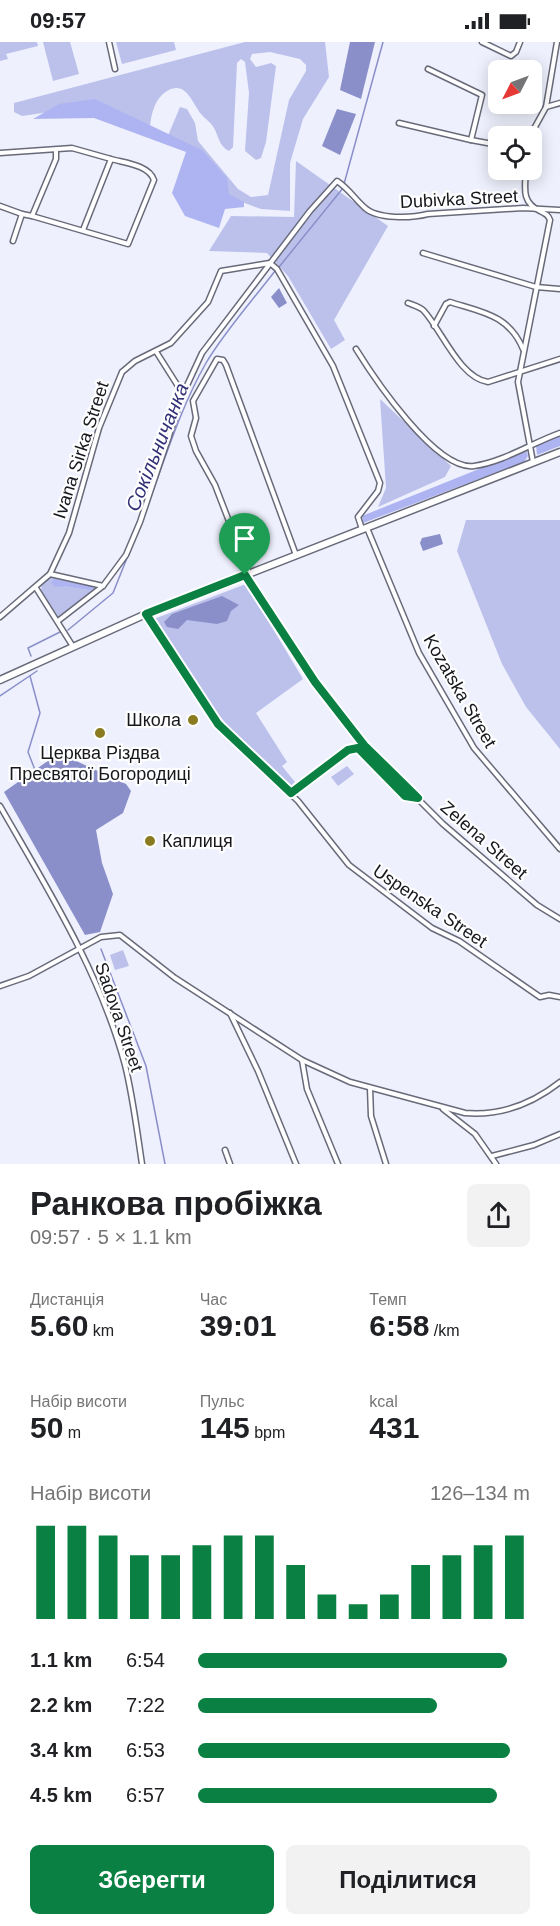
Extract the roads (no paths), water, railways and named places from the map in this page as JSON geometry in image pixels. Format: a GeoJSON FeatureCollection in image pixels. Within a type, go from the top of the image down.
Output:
{"type":"FeatureCollection","features":[{"type":"Feature","properties":{"kind":"main road"},"geometry":{"type":"LineString","coordinates":[[0,680],[72,645],[146,614],[560,452]]}},
{"type":"Feature","properties":{"kind":"street"},"geometry":{"type":"LineString","coordinates":[[109,42],[115,69]]}},
{"type":"Feature","properties":{"kind":"street"},"geometry":{"type":"LineString","coordinates":[[482,42],[511,56],[516,52],[520,42]]}},
{"type":"Feature","properties":{"kind":"street"},"geometry":{"type":"LineString","coordinates":[[536,126],[546,108],[557,42]]}},
{"type":"Feature","properties":{"kind":"street"},"geometry":{"type":"LineString","coordinates":[[428,69],[482,94],[471,140]]}},
{"type":"Feature","properties":{"kind":"street"},"geometry":{"type":"LineString","coordinates":[[546,108],[560,103]]}},
{"type":"Feature","properties":{"kind":"street"},"geometry":{"type":"LineString","coordinates":[[399,123],[488,143]]}},
{"type":"Feature","properties":{"kind":"street"},"geometry":{"type":"LineString","coordinates":[[0,153],[72,148],[146,169],[152,173],[154,180],[128,244],[0,206]]}},
{"type":"Feature","properties":{"kind":"street"},"geometry":{"type":"LineString","coordinates":[[32,216],[56,159],[56,150]]}},
{"type":"Feature","properties":{"kind":"street"},"geometry":{"type":"LineString","coordinates":[[83,231],[111,159]]}},
{"type":"Feature","properties":{"kind":"street"},"geometry":{"type":"LineString","coordinates":[[526,180],[525,197],[529,204],[548,215],[550,220],[518,381],[533,463]]}},
{"type":"Feature","properties":{"kind":"street","name":"Dubivka Street"},"geometry":{"type":"LineString","coordinates":[[270,263],[337,181],[345,186],[365,208],[394,216],[414,218],[428,214],[560,210]]}},
{"type":"Feature","properties":{"kind":"street"},"geometry":{"type":"LineString","coordinates":[[13,242],[22,214]]}},
{"type":"Feature","properties":{"kind":"street"},"geometry":{"type":"LineString","coordinates":[[423,253],[536,287],[560,289]]}},
{"type":"Feature","properties":{"kind":"street"},"geometry":{"type":"LineString","coordinates":[[58,621],[103,586],[126,555],[140,522],[183,394],[202,353],[270,263],[277,269],[333,366],[380,483],[378,491],[358,517],[364,528]]}},
{"type":"Feature","properties":{"kind":"street","name":"Ivana Sirka Street"},"geometry":{"type":"LineString","coordinates":[[0,617],[50,574],[69,533],[99,428],[116,381],[127,366],[171,344],[208,302],[221,271],[270,263]]}},
{"type":"Feature","properties":{"kind":"street"},"geometry":{"type":"LineString","coordinates":[[434,327],[446,304],[450,302],[501,319],[516,333],[523,349]]}},
{"type":"Feature","properties":{"kind":"street"},"geometry":{"type":"LineString","coordinates":[[408,303],[423,309],[434,327],[476,379],[488,382],[560,359]]}},
{"type":"Feature","properties":{"kind":"street"},"geometry":{"type":"LineString","coordinates":[[356,349],[402,414],[426,440],[454,462],[474,466],[522,450],[530,444],[560,433]]}},
{"type":"Feature","properties":{"kind":"street"},"geometry":{"type":"LineString","coordinates":[[157,353],[183,394]]}},
{"type":"Feature","properties":{"kind":"street","name":"Zelena Street"},"geometry":{"type":"LineString","coordinates":[[296,555],[226,365],[220,358],[214,361],[193,401],[196,418],[191,436],[214,485],[247,574],[315,682],[364,745],[418,798],[537,904],[560,919]]}},
{"type":"Feature","properties":{"kind":"street","name":"Kozatska Street"},"geometry":{"type":"LineString","coordinates":[[364,528],[419,653],[474,748],[560,849]]}},
{"type":"Feature","properties":{"kind":"street"},"geometry":{"type":"LineString","coordinates":[[50,574],[103,586]]}},
{"type":"Feature","properties":{"kind":"street"},"geometry":{"type":"LineString","coordinates":[[36,588],[72,645]]}},
{"type":"Feature","properties":{"kind":"street","name":"Uspenska Street"},"geometry":{"type":"LineString","coordinates":[[146,614],[218,724],[291,793],[349,865],[432,928],[459,941],[540,997],[549,995],[560,997]]}},
{"type":"Feature","properties":{"kind":"street"},"geometry":{"type":"LineString","coordinates":[[291,793],[348,750],[364,745]]}},
{"type":"Feature","properties":{"kind":"street"},"geometry":{"type":"LineString","coordinates":[[358,748],[405,796],[418,798]]}},
{"type":"Feature","properties":{"kind":"street","name":"Sadova Street"},"geometry":{"type":"LineString","coordinates":[[0,806],[81,950],[125,1067],[142,1164]]}},
{"type":"Feature","properties":{"kind":"street"},"geometry":{"type":"LineString","coordinates":[[81,950],[102,937],[120,935],[175,978],[302,1060],[350,1082],[370,1088],[440,1107],[479,1114],[505,1111],[541,1097],[560,1082]]}},
{"type":"Feature","properties":{"kind":"street","name":"Sadova Street"},"geometry":{"type":"LineString","coordinates":[[0,986],[29,976],[81,950]]}},
{"type":"Feature","properties":{"kind":"street"},"geometry":{"type":"LineString","coordinates":[[230,1012],[258,1071],[296,1164]]}},
{"type":"Feature","properties":{"kind":"street"},"geometry":{"type":"LineString","coordinates":[[302,1060],[307,1089],[338,1164]]}},
{"type":"Feature","properties":{"kind":"street"},"geometry":{"type":"LineString","coordinates":[[370,1088],[371,1116],[386,1164]]}},
{"type":"Feature","properties":{"kind":"street"},"geometry":{"type":"LineString","coordinates":[[440,1107],[475,1134],[496,1164]]}},
{"type":"Feature","properties":{"kind":"street"},"geometry":{"type":"LineString","coordinates":[[492,1156],[534,1145],[560,1134]]}},
{"type":"Feature","properties":{"kind":"street"},"geometry":{"type":"LineString","coordinates":[[225,1150],[230,1164]]}},
{"type":"Feature","properties":{"kind":"waterway","name":"Сокільничанка"},"geometry":{"type":"LineString","coordinates":[[344,184],[383,42]]}},
{"type":"Feature","properties":{"kind":"waterway","name":"Сокільничанка"},"geometry":{"type":"LineString","coordinates":[[279,267],[343,188]]}},
{"type":"Feature","properties":{"kind":"waterway","name":"Сокільничанка"},"geometry":{"type":"LineString","coordinates":[[150,499],[182,412],[197,379],[213,351],[275,271]]}},
{"type":"Feature","properties":{"kind":"waterway","name":"Сокільничанка"},"geometry":{"type":"LineString","coordinates":[[68,630],[113,593],[129,553]]}},
{"type":"Feature","properties":{"kind":"waterway"},"geometry":{"type":"LineString","coordinates":[[31,656],[28,648],[60,632]]}},
{"type":"Feature","properties":{"kind":"waterway"},"geometry":{"type":"LineString","coordinates":[[0,696],[37,671]]}},
{"type":"Feature","properties":{"kind":"waterway"},"geometry":{"type":"LineString","coordinates":[[30,676],[40,713],[28,752],[35,770]]}},
{"type":"Feature","properties":{"kind":"waterway"},"geometry":{"type":"LineString","coordinates":[[101,949],[146,1066],[165,1164]]}},
{"type":"Feature","properties":{"kind":"place","name":"Школа"},"geometry":{"type":"Point","coordinates":[193,720]}},
{"type":"Feature","properties":{"kind":"place","name":"Церква Різдва Пресвятої Богородиці"},"geometry":{"type":"Point","coordinates":[100,733]}},
{"type":"Feature","properties":{"kind":"place","name":"Каплиця"},"geometry":{"type":"Point","coordinates":[150,841]}}]}
